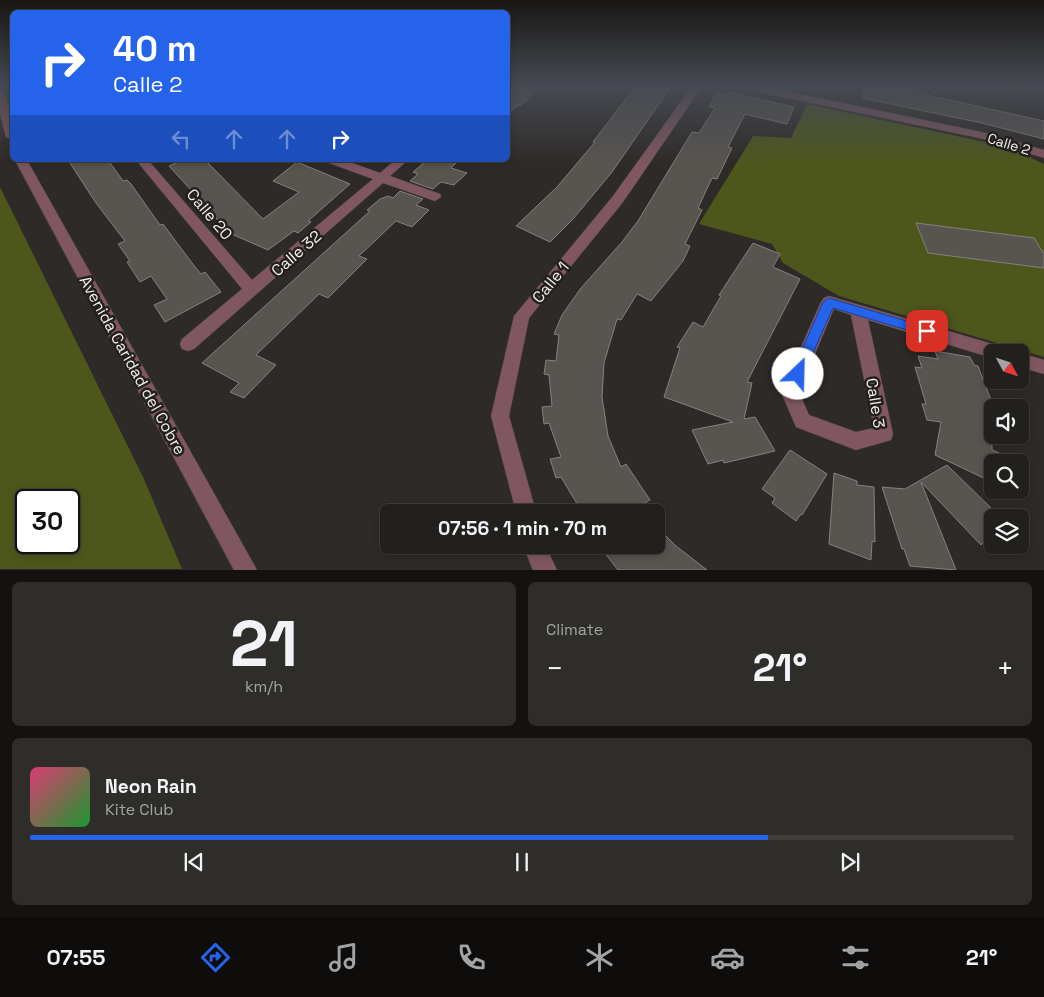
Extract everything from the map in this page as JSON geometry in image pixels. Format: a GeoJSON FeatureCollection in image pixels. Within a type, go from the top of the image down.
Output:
{"type":"FeatureCollection","features":[{"type":"Feature","properties":{"kind":"street"},"geometry":{"type":"LineString","coordinates":[[5,112],[10,130]]}},
{"type":"Feature","properties":{"kind":"street","name":"Calle 1"},"geometry":{"type":"LineString","coordinates":[[524,504],[500,416],[522,316],[618,199],[679,112]]}},
{"type":"Feature","properties":{"kind":"street","name":"Calle 2"},"geometry":{"type":"LineString","coordinates":[[868,112],[986,136],[1044,154]]}},
{"type":"Feature","properties":{"kind":"street","name":"Avenida Caridad del Cobre"},"geometry":{"type":"LineString","coordinates":[[21,162],[246,570]]}},
{"type":"Feature","properties":{"kind":"street","name":"Calle 20"},"geometry":{"type":"LineString","coordinates":[[144,162],[252,290]]}},
{"type":"Feature","properties":{"kind":"street"},"geometry":{"type":"LineString","coordinates":[[338,162],[435,196]]}},
{"type":"Feature","properties":{"kind":"street","name":"Calle 32"},"geometry":{"type":"LineString","coordinates":[[188,344],[400,162]]}},
{"type":"Feature","properties":{"kind":"street","name":"Calle 3"},"geometry":{"type":"LineString","coordinates":[[829,302],[858,310],[884,434],[856,441],[802,420],[790,392],[829,302]]}},
{"type":"Feature","properties":{"kind":"street"},"geometry":{"type":"LineString","coordinates":[[858,310],[984,348]]}},
{"type":"Feature","properties":{"kind":"street"},"geometry":{"type":"LineString","coordinates":[[1029,363],[1044,367]]}},
{"type":"Feature","properties":{"kind":"street"},"geometry":{"type":"LineString","coordinates":[[537,554],[546,570]]}},
{"type":"Feature","properties":{"kind":"green space"},"geometry":{"type":"Polygon","coordinates":[[[803,112],[843,112],[1008,147],[1044,164],[1044,357],[1029,353],[1029,344],[1000,344],[839,296],[783,263],[772,244],[699,224],[753,136],[791,138],[803,112]]]}},
{"type":"Feature","properties":{"kind":"green space"},"geometry":{"type":"Polygon","coordinates":[[[0,187],[144,479],[182,569],[0,569],[0,187]]]}},
{"type":"Feature","properties":{"kind":"building"},"geometry":{"type":"Polygon","coordinates":[[[616,112],[654,112],[612,172],[573,219],[550,242],[516,226],[557,187],[595,142],[593,142],[616,112]]]}},
{"type":"Feature","properties":{"kind":"building"},"geometry":{"type":"Polygon","coordinates":[[[713,112],[792,112],[787,124],[745,114],[728,147],[732,148],[717,179],[712,178],[698,208],[702,210],[685,244],[690,246],[683,261],[651,301],[637,294],[621,320],[617,319],[604,363],[602,397],[608,436],[621,467],[626,464],[650,500],[642,504],[577,504],[561,477],[556,478],[550,459],[561,457],[549,423],[544,424],[542,407],[552,406],[549,375],[544,374],[546,360],[556,361],[559,335],[554,334],[562,315],[581,288],[638,221],[692,132],[699,133],[713,112]]]}},
{"type":"Feature","properties":{"kind":"building"},"geometry":{"type":"Polygon","coordinates":[[[927,112],[1002,112],[1044,121],[1044,139],[927,112]]]}},
{"type":"Feature","properties":{"kind":"building"},"geometry":{"type":"Polygon","coordinates":[[[69,162],[109,162],[123,181],[127,180],[131,184],[160,225],[163,224],[201,274],[205,272],[221,292],[165,322],[154,305],[167,299],[151,276],[140,282],[127,262],[130,261],[118,244],[125,241],[96,203],[69,162]]]}},
{"type":"Feature","properties":{"kind":"building"},"geometry":{"type":"Polygon","coordinates":[[[178,162],[207,162],[263,219],[299,192],[273,181],[297,162],[350,184],[308,221],[311,222],[298,233],[294,231],[268,250],[227,232],[169,166],[178,162]]]}},
{"type":"Feature","properties":{"kind":"building"},"geometry":{"type":"Polygon","coordinates":[[[425,162],[457,162],[451,168],[467,173],[454,185],[441,182],[433,189],[410,181],[418,174],[413,172],[425,162]]]}},
{"type":"Feature","properties":{"kind":"building"},"geometry":{"type":"Polygon","coordinates":[[[400,191],[423,199],[416,205],[429,210],[412,227],[396,221],[359,256],[367,259],[328,298],[319,294],[256,355],[276,365],[244,398],[230,392],[239,383],[202,363],[370,211],[367,210],[380,199],[388,196],[393,198],[400,191]]]}},
{"type":"Feature","properties":{"kind":"building"},"geometry":{"type":"Polygon","coordinates":[[[916,223],[1034,238],[1044,254],[1044,268],[928,253],[916,223]]]}},
{"type":"Feature","properties":{"kind":"building"},"geometry":{"type":"Polygon","coordinates":[[[753,243],[780,254],[773,267],[800,279],[747,382],[752,383],[744,419],[755,417],[775,451],[724,463],[723,460],[708,464],[692,430],[733,422],[664,397],[680,348],[677,347],[693,322],[703,327],[721,296],[719,295],[753,243]]]}},
{"type":"Feature","properties":{"kind":"building"},"geometry":{"type":"Polygon","coordinates":[[[935,351],[970,357],[974,365],[978,366],[984,382],[984,389],[987,389],[990,399],[984,399],[984,444],[992,444],[992,450],[1001,454],[984,454],[984,478],[935,455],[941,422],[927,420],[922,404],[926,404],[915,367],[922,368],[918,356],[938,359],[935,351]]]}},
{"type":"Feature","properties":{"kind":"building"},"geometry":{"type":"Polygon","coordinates":[[[790,450],[827,474],[802,515],[796,521],[772,503],[775,498],[762,489],[790,450]]]}},
{"type":"Feature","properties":{"kind":"building"},"geometry":{"type":"Polygon","coordinates":[[[947,465],[992,509],[984,509],[984,544],[981,545],[921,482],[956,570],[910,566],[904,549],[902,549],[882,487],[905,489],[947,465]]]}},
{"type":"Feature","properties":{"kind":"building"},"geometry":{"type":"Polygon","coordinates":[[[834,473],[857,481],[857,485],[874,487],[875,542],[872,541],[871,560],[829,544],[834,473]]]}},
{"type":"Feature","properties":{"kind":"building"},"geometry":{"type":"Polygon","coordinates":[[[665,535],[707,570],[618,570],[606,554],[665,554],[665,535]]]}},
{"type":"Feature","properties":{"kind":"route"},"geometry":{"type":"LineString","coordinates":[[798,374],[829,302],[927,331]]}}]}
